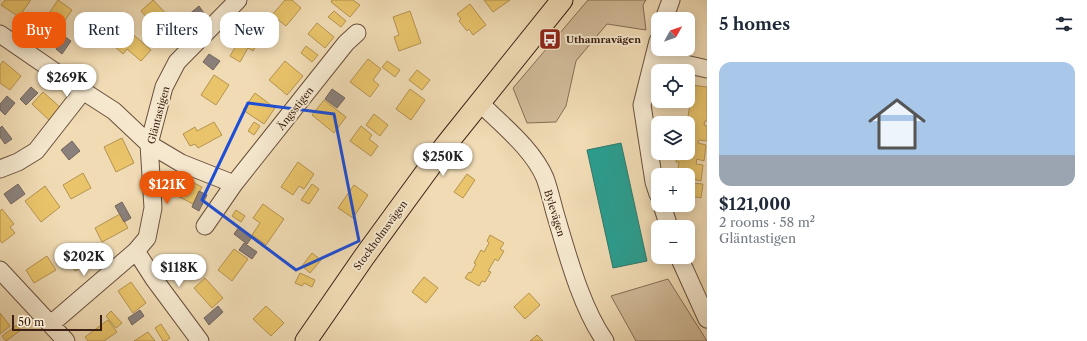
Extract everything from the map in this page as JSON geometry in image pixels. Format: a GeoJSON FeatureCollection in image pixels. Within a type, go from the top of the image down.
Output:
{"type":"FeatureCollection","features":[{"type":"Feature","properties":{"kind":"main road","name":"Stockholmsvägen"},"geometry":{"type":"LineString","coordinates":[[306,341],[364,257],[479,102],[562,0]]}},
{"type":"Feature","properties":{"kind":"street","name":"Gläntastigen"},"geometry":{"type":"LineString","coordinates":[[51,324],[136,251],[147,238],[152,208],[149,144],[164,88],[177,62],[237,0]]}},
{"type":"Feature","properties":{"kind":"street"},"geometry":{"type":"LineString","coordinates":[[667,12],[672,0]]}},
{"type":"Feature","properties":{"kind":"street","name":"Ängsstigen"},"geometry":{"type":"LineString","coordinates":[[205,226],[234,184],[346,43],[357,33]]}},
{"type":"Feature","properties":{"kind":"street"},"geometry":{"type":"LineString","coordinates":[[0,34],[114,111],[149,144],[181,163],[234,184]]}},
{"type":"Feature","properties":{"kind":"street"},"geometry":{"type":"LineString","coordinates":[[652,168],[642,105],[654,56]]}},
{"type":"Feature","properties":{"kind":"street"},"geometry":{"type":"LineString","coordinates":[[675,56],[707,68]]}},
{"type":"Feature","properties":{"kind":"street"},"geometry":{"type":"LineString","coordinates":[[0,169],[18,162],[36,151],[83,91]]}},
{"type":"Feature","properties":{"kind":"street","name":"Bylevägen"},"geometry":{"type":"LineString","coordinates":[[479,102],[518,140],[534,159],[544,178],[578,285],[598,331],[605,341]]}},
{"type":"Feature","properties":{"kind":"street"},"geometry":{"type":"LineString","coordinates":[[136,251],[154,279],[200,341]]}},
{"type":"Feature","properties":{"kind":"street"},"geometry":{"type":"LineString","coordinates":[[682,264],[707,319]]}},
{"type":"Feature","properties":{"kind":"street"},"geometry":{"type":"LineString","coordinates":[[0,270],[66,341]]}},
{"type":"Feature","properties":{"kind":"highlighted area"},"geometry":{"type":"Polygon","coordinates":[[[248,103],[334,114],[359,241],[296,270],[202,200],[248,103]]]}},
{"type":"Feature","properties":{"kind":"shaded area"},"geometry":{"type":"Polygon","coordinates":[[[588,0],[646,0],[643,5],[646,30],[607,24],[576,61],[566,106],[556,122],[527,123],[513,88],[588,0]]]}},
{"type":"Feature","properties":{"kind":"shaded area"},"geometry":{"type":"Polygon","coordinates":[[[668,279],[707,341],[636,341],[611,296],[668,279]]]}},
{"type":"Feature","properties":{"kind":"building: Homes"},"geometry":{"type":"Polygon","coordinates":[[[5,0],[30,0],[22,12],[12,12],[1,5],[5,0]]]}},
{"type":"Feature","properties":{"kind":"building: Homes"},"geometry":{"type":"Polygon","coordinates":[[[58,0],[72,10],[66,19],[66,12],[50,12],[58,0]]]}},
{"type":"Feature","properties":{"kind":"building: Homes"},"geometry":{"type":"Polygon","coordinates":[[[153,0],[164,12],[142,12],[141,11],[153,0]]]}},
{"type":"Feature","properties":{"kind":"building: Homes"},"geometry":{"type":"Polygon","coordinates":[[[285,0],[292,0],[301,8],[286,26],[279,20],[279,12],[275,12],[285,0]]]}},
{"type":"Feature","properties":{"kind":"building: Homes"},"geometry":{"type":"Polygon","coordinates":[[[332,0],[353,0],[360,5],[350,17],[331,2],[332,0]]]}},
{"type":"Feature","properties":{"kind":"building: Homes"},"geometry":{"type":"Polygon","coordinates":[[[484,0],[510,0],[493,12],[484,0]]]}},
{"type":"Feature","properties":{"kind":"building: Homes"},"geometry":{"type":"Polygon","coordinates":[[[470,4],[486,25],[473,35],[469,29],[467,31],[459,21],[461,19],[457,14],[470,4]]]}},
{"type":"Feature","properties":{"kind":"building: Homes"},"geometry":{"type":"Polygon","coordinates":[[[334,11],[346,21],[341,27],[328,17],[334,11]]]}},
{"type":"Feature","properties":{"kind":"building: Homes"},"geometry":{"type":"Polygon","coordinates":[[[410,11],[421,43],[399,51],[394,37],[399,35],[393,17],[410,11]]]}},
{"type":"Feature","properties":{"kind":"building: Homes"},"geometry":{"type":"Polygon","coordinates":[[[317,23],[334,37],[325,48],[308,34],[317,23]]]}},
{"type":"Feature","properties":{"kind":"building: Homes"},"geometry":{"type":"Polygon","coordinates":[[[134,35],[142,42],[142,48],[149,48],[151,50],[141,61],[127,49],[123,54],[116,48],[134,48],[134,35]]]}},
{"type":"Feature","properties":{"kind":"building: Homes"},"geometry":{"type":"Polygon","coordinates":[[[306,46],[318,55],[312,62],[301,53],[306,46]]]}},
{"type":"Feature","properties":{"kind":"building: Homes"},"geometry":{"type":"Polygon","coordinates":[[[235,48],[248,48],[240,62],[230,56],[235,48]]]}},
{"type":"Feature","properties":{"kind":"building: Homes"},"geometry":{"type":"Polygon","coordinates":[[[248,48],[255,48],[253,51],[248,48]]]}},
{"type":"Feature","properties":{"kind":"building: Homes"},"geometry":{"type":"Polygon","coordinates":[[[368,59],[381,69],[373,80],[379,85],[370,97],[350,82],[368,59]]]}},
{"type":"Feature","properties":{"kind":"building: Homes"},"geometry":{"type":"Polygon","coordinates":[[[3,61],[21,76],[10,90],[0,83],[0,65],[3,61]]]}},
{"type":"Feature","properties":{"kind":"building: Homes"},"geometry":{"type":"Polygon","coordinates":[[[285,61],[303,76],[287,95],[269,80],[285,61]]]}},
{"type":"Feature","properties":{"kind":"building: Homes"},"geometry":{"type":"Polygon","coordinates":[[[387,61],[400,70],[395,77],[382,67],[387,61]]]}},
{"type":"Feature","properties":{"kind":"building: Homes"},"geometry":{"type":"Polygon","coordinates":[[[417,70],[430,80],[422,90],[409,80],[417,70]]]}},
{"type":"Feature","properties":{"kind":"building: Homes"},"geometry":{"type":"Polygon","coordinates":[[[214,75],[229,85],[216,105],[201,95],[214,75]]]}},
{"type":"Feature","properties":{"kind":"building: Homes"},"geometry":{"type":"Polygon","coordinates":[[[695,86],[707,87],[707,121],[705,121],[704,125],[707,126],[707,141],[699,140],[698,143],[706,145],[704,161],[697,159],[696,164],[703,165],[701,181],[695,180],[695,168],[678,168],[679,162],[676,162],[676,160],[695,160],[695,116],[688,116],[689,108],[695,108],[695,86]]]}},
{"type":"Feature","properties":{"kind":"building: Homes"},"geometry":{"type":"Polygon","coordinates":[[[410,89],[425,100],[411,120],[396,109],[410,89]]]}},
{"type":"Feature","properties":{"kind":"building: Homes"},"geometry":{"type":"Polygon","coordinates":[[[43,92],[61,108],[49,120],[32,104],[43,92]]]}},
{"type":"Feature","properties":{"kind":"building: Homes"},"geometry":{"type":"Polygon","coordinates":[[[255,93],[275,108],[264,124],[243,110],[255,93]]]}},
{"type":"Feature","properties":{"kind":"building: Homes"},"geometry":{"type":"Polygon","coordinates":[[[324,100],[346,117],[334,133],[312,115],[324,100]]]}},
{"type":"Feature","properties":{"kind":"building: Homes"},"geometry":{"type":"Polygon","coordinates":[[[374,114],[388,125],[380,136],[366,125],[374,114]]]}},
{"type":"Feature","properties":{"kind":"building: Homes"},"geometry":{"type":"Polygon","coordinates":[[[214,122],[222,135],[198,148],[195,144],[190,146],[183,134],[195,127],[197,131],[214,122]]]}},
{"type":"Feature","properties":{"kind":"building: Homes"},"geometry":{"type":"Polygon","coordinates":[[[254,122],[260,126],[254,135],[248,131],[254,122]]]}},
{"type":"Feature","properties":{"kind":"building: Homes"},"geometry":{"type":"Polygon","coordinates":[[[361,126],[372,135],[369,139],[378,146],[371,156],[350,141],[361,126]]]}},
{"type":"Feature","properties":{"kind":"building: Homes"},"geometry":{"type":"Polygon","coordinates":[[[122,138],[134,163],[116,172],[104,147],[122,138]]]}},
{"type":"Feature","properties":{"kind":"building: Homes"},"geometry":{"type":"Polygon","coordinates":[[[298,162],[314,174],[304,189],[299,186],[293,195],[281,187],[298,162]]]}},
{"type":"Feature","properties":{"kind":"building: Homes"},"geometry":{"type":"Polygon","coordinates":[[[83,173],[91,188],[71,199],[63,185],[83,173]]]}},
{"type":"Feature","properties":{"kind":"building: Homes"},"geometry":{"type":"Polygon","coordinates":[[[467,174],[475,180],[463,198],[454,192],[467,174]]]}},
{"type":"Feature","properties":{"kind":"building: Homes"},"geometry":{"type":"Polygon","coordinates":[[[178,175],[202,187],[193,204],[170,192],[178,175]]]}},
{"type":"Feature","properties":{"kind":"building: Homes"},"geometry":{"type":"Polygon","coordinates":[[[695,183],[703,184],[701,198],[695,197],[695,183]]]}},
{"type":"Feature","properties":{"kind":"building: Homes"},"geometry":{"type":"Polygon","coordinates":[[[312,184],[319,189],[309,204],[301,200],[312,184]]]}},
{"type":"Feature","properties":{"kind":"building: Homes"},"geometry":{"type":"Polygon","coordinates":[[[354,185],[368,195],[353,218],[338,208],[354,185]]]}},
{"type":"Feature","properties":{"kind":"building: Homes"},"geometry":{"type":"Polygon","coordinates":[[[45,186],[60,207],[41,222],[25,201],[45,186]]]}},
{"type":"Feature","properties":{"kind":"building: Homes"},"geometry":{"type":"Polygon","coordinates":[[[263,204],[284,219],[266,245],[252,235],[260,223],[253,218],[263,204]]]}},
{"type":"Feature","properties":{"kind":"building: Homes"},"geometry":{"type":"Polygon","coordinates":[[[2,209],[14,224],[10,227],[15,233],[2,243],[0,240],[0,211],[2,209]]]}},
{"type":"Feature","properties":{"kind":"building: Homes"},"geometry":{"type":"Polygon","coordinates":[[[236,210],[245,216],[241,222],[232,216],[236,210]]]}},
{"type":"Feature","properties":{"kind":"building: Homes"},"geometry":{"type":"Polygon","coordinates":[[[120,214],[128,228],[102,242],[95,228],[120,214]]]}},
{"type":"Feature","properties":{"kind":"building: Homes"},"geometry":{"type":"Polygon","coordinates":[[[490,235],[504,243],[500,249],[504,251],[498,261],[495,259],[488,271],[491,272],[485,282],[482,281],[479,286],[465,278],[469,272],[471,273],[476,264],[474,263],[481,250],[484,252],[489,243],[487,241],[490,235]]]}},
{"type":"Feature","properties":{"kind":"building: Homes"},"geometry":{"type":"Polygon","coordinates":[[[93,245],[100,258],[75,271],[68,258],[93,245]]]}},
{"type":"Feature","properties":{"kind":"building: Homes"},"geometry":{"type":"Polygon","coordinates":[[[234,249],[248,259],[232,281],[218,270],[234,249]]]}},
{"type":"Feature","properties":{"kind":"building: Homes"},"geometry":{"type":"Polygon","coordinates":[[[312,253],[321,260],[310,273],[302,266],[312,253]]]}},
{"type":"Feature","properties":{"kind":"building: Homes"},"geometry":{"type":"Polygon","coordinates":[[[47,256],[56,270],[34,283],[26,270],[47,256]]]}},
{"type":"Feature","properties":{"kind":"building: Homes"},"geometry":{"type":"Polygon","coordinates":[[[300,273],[315,280],[312,287],[304,283],[302,286],[295,283],[300,273]]]}},
{"type":"Feature","properties":{"kind":"building: Homes"},"geometry":{"type":"Polygon","coordinates":[[[424,277],[438,288],[426,303],[412,292],[424,277]]]}},
{"type":"Feature","properties":{"kind":"building: Homes"},"geometry":{"type":"Polygon","coordinates":[[[205,278],[223,298],[212,308],[194,288],[205,278]]]}},
{"type":"Feature","properties":{"kind":"building: Homes"},"geometry":{"type":"Polygon","coordinates":[[[131,282],[146,303],[133,313],[118,291],[131,282]]]}},
{"type":"Feature","properties":{"kind":"building: Homes"},"geometry":{"type":"Polygon","coordinates":[[[529,293],[540,305],[525,319],[514,307],[529,293]]]}},
{"type":"Feature","properties":{"kind":"building: Homes"},"geometry":{"type":"Polygon","coordinates":[[[266,306],[284,323],[271,336],[253,319],[266,306]]]}},
{"type":"Feature","properties":{"kind":"building: Homes"},"geometry":{"type":"Polygon","coordinates":[[[111,311],[122,323],[116,328],[106,316],[111,311]]]}},
{"type":"Feature","properties":{"kind":"building: Homes"},"geometry":{"type":"Polygon","coordinates":[[[0,313],[10,326],[0,334],[0,313]]]}},
{"type":"Feature","properties":{"kind":"building: Homes"},"geometry":{"type":"Polygon","coordinates":[[[108,320],[117,332],[104,341],[88,341],[85,337],[108,320]]]}},
{"type":"Feature","properties":{"kind":"building: Homes"},"geometry":{"type":"Polygon","coordinates":[[[161,324],[170,338],[166,341],[163,341],[155,328],[161,324]]]}},
{"type":"Feature","properties":{"kind":"building: Homes"},"geometry":{"type":"Polygon","coordinates":[[[17,325],[21,330],[6,341],[2,336],[17,325]]]}},
{"type":"Feature","properties":{"kind":"building: Homes"},"geometry":{"type":"Polygon","coordinates":[[[148,332],[155,341],[134,341],[148,332]]]}},
{"type":"Feature","properties":{"kind":"building: Homes"},"geometry":{"type":"Polygon","coordinates":[[[537,335],[543,341],[530,341],[537,335]]]}},
{"type":"Feature","properties":{"kind":"building: Schools"},"geometry":{"type":"Polygon","coordinates":[[[621,143],[647,261],[613,268],[587,150],[621,143]]]}},
{"type":"Feature","properties":{"kind":"building: Industry"},"geometry":{"type":"Polygon","coordinates":[[[199,6],[203,12],[192,12],[199,6]]]}},
{"type":"Feature","properties":{"kind":"building: Industry"},"geometry":{"type":"Polygon","coordinates":[[[66,37],[71,41],[62,54],[56,49],[66,48],[66,37]]]}},
{"type":"Feature","properties":{"kind":"building: Industry"},"geometry":{"type":"Polygon","coordinates":[[[209,54],[220,61],[213,70],[203,62],[209,54]]]}},
{"type":"Feature","properties":{"kind":"building: Industry"},"geometry":{"type":"Polygon","coordinates":[[[31,87],[38,93],[26,105],[20,99],[31,87]]]}},
{"type":"Feature","properties":{"kind":"building: Industry"},"geometry":{"type":"Polygon","coordinates":[[[332,89],[345,98],[337,108],[325,99],[332,89]]]}},
{"type":"Feature","properties":{"kind":"building: Industry"},"geometry":{"type":"Polygon","coordinates":[[[7,96],[15,103],[5,115],[0,110],[0,104],[7,96]]]}},
{"type":"Feature","properties":{"kind":"building: Industry"},"geometry":{"type":"Polygon","coordinates":[[[2,126],[12,139],[5,144],[0,137],[0,128],[2,126]]]}},
{"type":"Feature","properties":{"kind":"building: Industry"},"geometry":{"type":"Polygon","coordinates":[[[72,141],[80,151],[69,160],[61,150],[72,141]]]}},
{"type":"Feature","properties":{"kind":"building: Industry"},"geometry":{"type":"Polygon","coordinates":[[[18,184],[25,194],[11,204],[4,194],[18,184]]]}},
{"type":"Feature","properties":{"kind":"building: Industry"},"geometry":{"type":"Polygon","coordinates":[[[199,191],[207,195],[199,211],[192,207],[199,191]]]}},
{"type":"Feature","properties":{"kind":"building: Industry"},"geometry":{"type":"Polygon","coordinates":[[[122,202],[131,218],[124,222],[115,206],[122,202]]]}},
{"type":"Feature","properties":{"kind":"building: Industry"},"geometry":{"type":"Polygon","coordinates":[[[239,227],[252,237],[247,244],[234,234],[239,227]]]}},
{"type":"Feature","properties":{"kind":"building: Industry"},"geometry":{"type":"Polygon","coordinates":[[[244,243],[257,252],[252,259],[239,250],[244,243]]]}},
{"type":"Feature","properties":{"kind":"building: Industry"},"geometry":{"type":"Polygon","coordinates":[[[218,306],[223,312],[209,325],[204,318],[218,306]]]}},
{"type":"Feature","properties":{"kind":"building: Industry"},"geometry":{"type":"Polygon","coordinates":[[[140,310],[144,316],[132,325],[128,318],[140,310]]]}},
{"type":"Feature","properties":{"kind":"place","name":"Uthamravägen"},"geometry":{"type":"Point","coordinates":[550,39]}}]}
